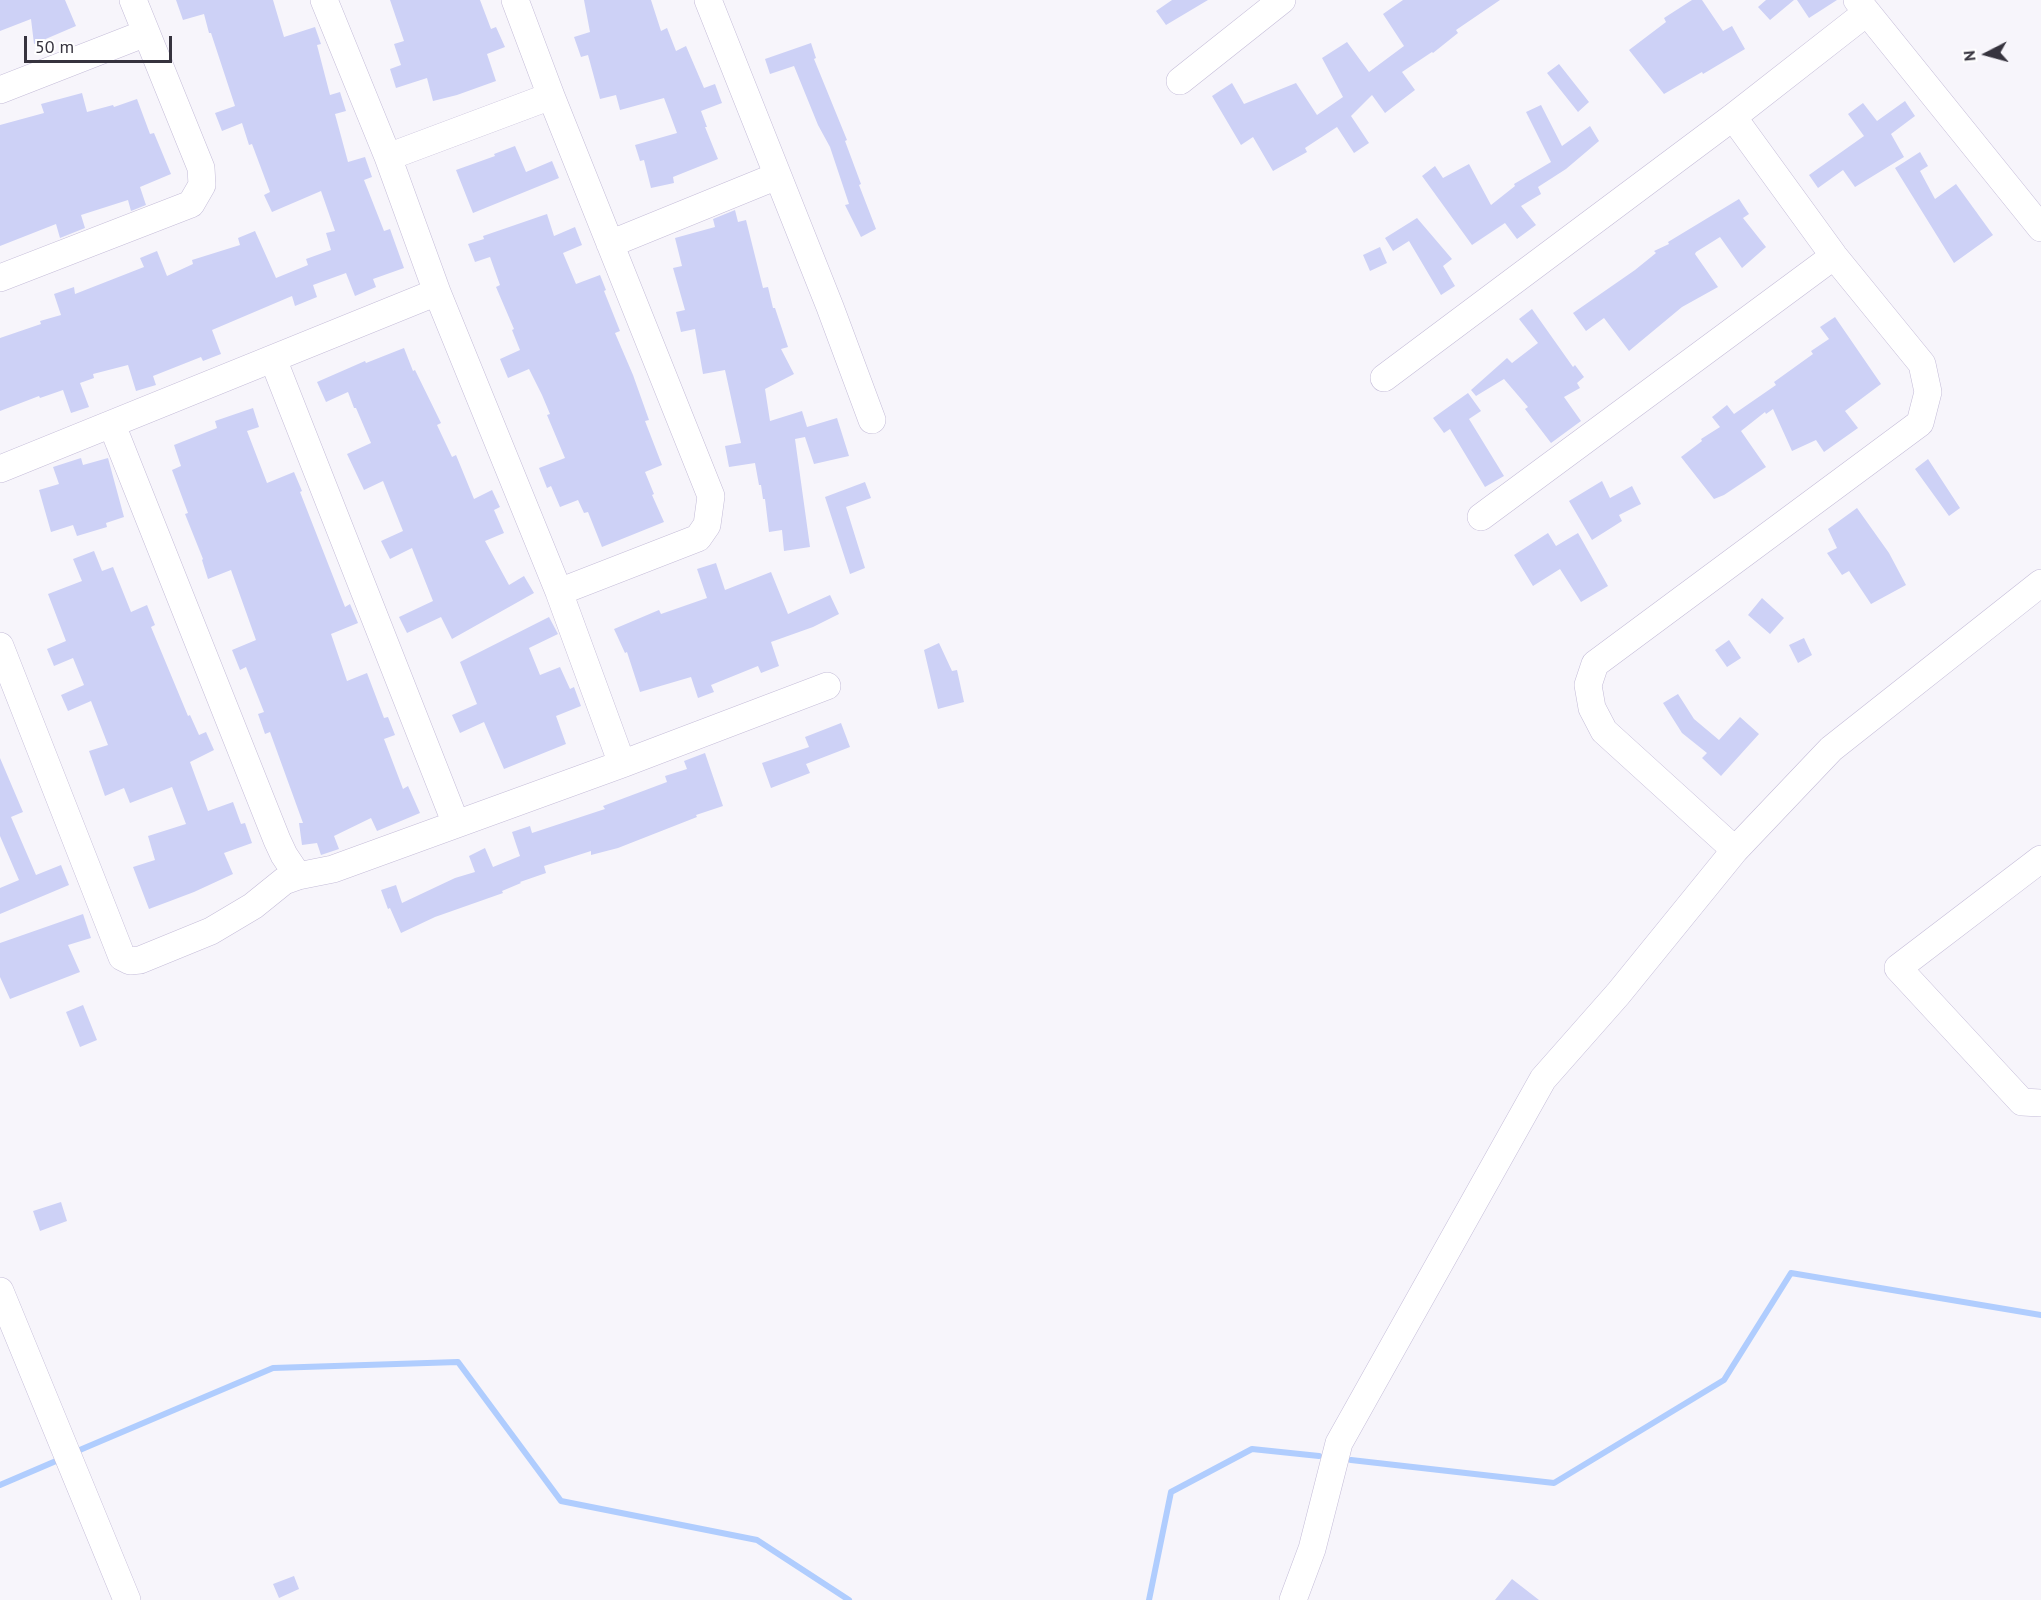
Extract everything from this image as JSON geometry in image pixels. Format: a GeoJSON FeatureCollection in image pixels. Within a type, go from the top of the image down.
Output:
{"type":"FeatureCollection","features":[{"type":"Feature","properties":{"kind":"street"},"geometry":{"type":"LineString","coordinates":[[0,278],[191,204],[201,185],[201,168],[133,0]]}},
{"type":"Feature","properties":{"kind":"street"},"geometry":{"type":"LineString","coordinates":[[324,0],[387,157],[437,292],[558,592],[622,764]]}},
{"type":"Feature","properties":{"kind":"street"},"geometry":{"type":"LineString","coordinates":[[515,0],[550,96],[711,496],[707,525],[698,538],[558,592]]}},
{"type":"Feature","properties":{"kind":"street"},"geometry":{"type":"LineString","coordinates":[[708,0],[830,307],[872,420]]}},
{"type":"Feature","properties":{"kind":"street"},"geometry":{"type":"LineString","coordinates":[[1180,81],[1282,0]]}},
{"type":"Feature","properties":{"kind":"street"},"geometry":{"type":"LineString","coordinates":[[1384,378],[1733,117],[1862,7],[2041,228]]}},
{"type":"Feature","properties":{"kind":"street"},"geometry":{"type":"LineString","coordinates":[[0,90],[146,33]]}},
{"type":"Feature","properties":{"kind":"street"},"geometry":{"type":"LineString","coordinates":[[387,157],[550,96]]}},
{"type":"Feature","properties":{"kind":"street"},"geometry":{"type":"LineString","coordinates":[[1733,117],[1834,256],[1922,364],[1928,392],[1920,423],[1595,664],[1588,685],[1592,708],[1604,731],[1735,850]]}},
{"type":"Feature","properties":{"kind":"street"},"geometry":{"type":"LineString","coordinates":[[610,244],[777,176]]}},
{"type":"Feature","properties":{"kind":"street"},"geometry":{"type":"LineString","coordinates":[[1481,517],[1834,256]]}},
{"type":"Feature","properties":{"kind":"street"},"geometry":{"type":"LineString","coordinates":[[0,469],[112,426],[437,292]]}},
{"type":"Feature","properties":{"kind":"street"},"geometry":{"type":"LineString","coordinates":[[273,359],[456,824]]}},
{"type":"Feature","properties":{"kind":"street"},"geometry":{"type":"LineString","coordinates":[[112,426],[277,840],[298,876]]}},
{"type":"Feature","properties":{"kind":"street"},"geometry":{"type":"LineString","coordinates":[[1293,1600],[1312,1549],[1339,1443],[1543,1079],[1618,994],[1735,850],[1831,749],[2041,583]]}},
{"type":"Feature","properties":{"kind":"street"},"geometry":{"type":"LineString","coordinates":[[0,646],[122,957],[130,961],[140,960],[211,932],[253,906],[284,881],[333,869],[622,764],[827,686]]}},
{"type":"Feature","properties":{"kind":"street"},"geometry":{"type":"LineString","coordinates":[[2041,859],[1898,969],[2022,1102],[2041,1103]]}},
{"type":"Feature","properties":{"kind":"street"},"geometry":{"type":"LineString","coordinates":[[0,1291],[127,1600]]}},
{"type":"Feature","properties":{"kind":"building"},"geometry":{"type":"Polygon","coordinates":[[[0,0],[65,0],[76,26],[34,44],[31,19],[0,31],[0,0]]]}},
{"type":"Feature","properties":{"kind":"building"},"geometry":{"type":"Polygon","coordinates":[[[176,0],[273,0],[284,37],[315,27],[321,44],[317,45],[330,95],[340,92],[346,111],[335,114],[348,162],[365,157],[372,177],[364,180],[384,231],[390,229],[404,268],[373,279],[376,287],[355,296],[346,273],[313,285],[317,297],[295,306],[292,296],[212,330],[221,354],[203,361],[201,357],[153,376],[156,385],[136,391],[128,365],[93,374],[94,378],[80,383],[89,407],[71,413],[63,390],[40,398],[39,396],[0,411],[0,338],[61,315],[54,294],[74,287],[75,294],[144,267],[140,258],[157,251],[167,276],[193,264],[192,260],[240,245],[238,238],[255,231],[276,278],[308,265],[306,259],[331,250],[326,233],[335,231],[321,191],[272,212],[264,195],[270,192],[242,123],[222,131],[215,113],[235,106],[204,14],[183,20],[176,0]]]}},
{"type":"Feature","properties":{"kind":"building"},"geometry":{"type":"Polygon","coordinates":[[[390,0],[480,0],[491,29],[496,27],[505,47],[487,54],[496,81],[433,101],[427,78],[396,88],[390,69],[401,65],[394,44],[404,41],[390,0]]]}},
{"type":"Feature","properties":{"kind":"building"},"geometry":{"type":"Polygon","coordinates":[[[584,0],[651,0],[661,31],[667,28],[676,51],[686,46],[704,88],[715,84],[722,103],[701,111],[718,159],[673,177],[674,183],[651,188],[644,160],[640,161],[635,145],[677,133],[664,98],[620,110],[616,95],[600,99],[588,55],[581,57],[574,37],[590,32],[584,0]]]}},
{"type":"Feature","properties":{"kind":"building"},"geometry":{"type":"Polygon","coordinates":[[[1172,0],[1208,0],[1166,25],[1156,11],[1172,0]]]}},
{"type":"Feature","properties":{"kind":"building"},"geometry":{"type":"Polygon","coordinates":[[[1403,0],[1500,0],[1456,30],[1458,33],[1433,53],[1402,72],[1415,90],[1385,113],[1372,95],[1351,116],[1369,143],[1354,153],[1337,127],[1305,148],[1307,152],[1273,171],[1253,137],[1241,145],[1212,96],[1232,83],[1244,104],[1296,83],[1317,115],[1343,97],[1322,58],[1347,42],[1369,72],[1404,46],[1383,14],[1403,0]]]}},
{"type":"Feature","properties":{"kind":"building"},"geometry":{"type":"Polygon","coordinates":[[[1692,0],[1702,0],[1723,31],[1732,26],[1745,49],[1664,94],[1629,50],[1666,22],[1664,18],[1692,0]]]}},
{"type":"Feature","properties":{"kind":"building"},"geometry":{"type":"Polygon","coordinates":[[[1766,0],[1794,0],[1770,20],[1758,7],[1766,0]]]}},
{"type":"Feature","properties":{"kind":"building"},"geometry":{"type":"Polygon","coordinates":[[[1797,0],[1837,0],[1809,18],[1797,0]]]}},
{"type":"Feature","properties":{"kind":"building"},"geometry":{"type":"Polygon","coordinates":[[[811,43],[816,58],[814,59],[847,140],[845,141],[861,184],[859,185],[876,229],[861,237],[845,205],[849,204],[830,147],[818,125],[794,66],[770,74],[765,59],[811,43]]]}},
{"type":"Feature","properties":{"kind":"building"},"geometry":{"type":"Polygon","coordinates":[[[1559,64],[1589,102],[1578,112],[1547,73],[1559,64]]]}},
{"type":"Feature","properties":{"kind":"building"},"geometry":{"type":"Polygon","coordinates":[[[82,93],[87,112],[113,105],[114,107],[137,99],[150,134],[154,133],[171,174],[140,187],[146,205],[131,211],[128,200],[81,215],[85,228],[60,238],[56,224],[0,246],[0,125],[44,113],[41,104],[82,93]]]}},
{"type":"Feature","properties":{"kind":"building"},"geometry":{"type":"Polygon","coordinates":[[[1905,101],[1915,116],[1891,134],[1904,157],[1855,187],[1843,170],[1818,188],[1809,175],[1864,136],[1848,114],[1863,103],[1877,121],[1905,101]]]}},
{"type":"Feature","properties":{"kind":"building"},"geometry":{"type":"Polygon","coordinates":[[[1541,105],[1562,146],[1590,126],[1599,141],[1566,169],[1538,187],[1541,194],[1521,206],[1536,225],[1517,239],[1505,223],[1472,245],[1422,176],[1435,166],[1443,178],[1469,164],[1491,205],[1515,186],[1514,184],[1551,162],[1526,112],[1541,105]]]}},
{"type":"Feature","properties":{"kind":"building"},"geometry":{"type":"Polygon","coordinates":[[[515,146],[526,172],[552,161],[559,178],[473,213],[456,170],[515,146]]]}},
{"type":"Feature","properties":{"kind":"building"},"geometry":{"type":"Polygon","coordinates":[[[1920,152],[1928,166],[1920,171],[1935,199],[1956,184],[1993,235],[1954,263],[1895,168],[1920,152]]]}},
{"type":"Feature","properties":{"kind":"building"},"geometry":{"type":"Polygon","coordinates":[[[1739,199],[1749,214],[1743,218],[1766,247],[1742,268],[1720,237],[1695,254],[1718,287],[1682,307],[1629,351],[1604,318],[1586,331],[1573,313],[1635,270],[1656,253],[1654,251],[1669,244],[1668,242],[1739,199]]]}},
{"type":"Feature","properties":{"kind":"building"},"geometry":{"type":"Polygon","coordinates":[[[735,210],[738,222],[746,220],[763,288],[768,287],[773,308],[775,308],[788,347],[781,349],[794,374],[765,389],[770,421],[802,411],[807,427],[837,418],[849,456],[814,464],[805,437],[795,439],[810,547],[784,551],[782,530],[769,532],[765,499],[763,499],[761,485],[759,485],[755,463],[729,467],[725,446],[741,443],[725,370],[703,374],[695,329],[681,332],[676,312],[685,310],[673,268],[682,266],[675,238],[715,227],[713,219],[735,210]]]}},
{"type":"Feature","properties":{"kind":"building"},"geometry":{"type":"Polygon","coordinates":[[[547,214],[554,236],[575,227],[582,245],[563,253],[576,284],[600,275],[620,331],[615,333],[633,375],[649,420],[645,421],[662,465],[645,472],[664,522],[602,547],[588,512],[584,513],[578,500],[560,507],[551,486],[547,488],[539,468],[565,458],[547,415],[550,414],[529,369],[508,378],[500,359],[520,350],[512,330],[514,329],[496,287],[500,285],[490,257],[475,262],[468,244],[484,239],[483,236],[547,214]]]}},
{"type":"Feature","properties":{"kind":"building"},"geometry":{"type":"Polygon","coordinates":[[[1417,218],[1452,259],[1443,266],[1455,286],[1441,295],[1409,241],[1393,251],[1385,238],[1417,218]]]}},
{"type":"Feature","properties":{"kind":"building"},"geometry":{"type":"Polygon","coordinates":[[[1380,247],[1387,263],[1370,271],[1363,255],[1380,247]]]}},
{"type":"Feature","properties":{"kind":"building"},"geometry":{"type":"Polygon","coordinates":[[[1532,309],[1573,367],[1575,365],[1584,377],[1577,383],[1580,388],[1564,397],[1581,421],[1551,443],[1525,409],[1528,407],[1504,379],[1476,396],[1471,390],[1507,358],[1512,363],[1538,343],[1519,319],[1532,309]]]}},
{"type":"Feature","properties":{"kind":"building"},"geometry":{"type":"Polygon","coordinates":[[[1835,317],[1881,384],[1845,411],[1858,428],[1824,452],[1816,440],[1792,451],[1773,409],[1766,414],[1765,412],[1741,431],[1766,467],[1724,495],[1714,499],[1681,457],[1702,441],[1701,439],[1720,427],[1712,417],[1727,405],[1734,414],[1776,385],[1774,382],[1813,354],[1811,351],[1829,339],[1820,327],[1835,317]]]}},
{"type":"Feature","properties":{"kind":"building"},"geometry":{"type":"Polygon","coordinates":[[[404,348],[413,371],[415,370],[441,423],[437,425],[452,457],[456,455],[474,499],[492,490],[500,507],[494,510],[504,533],[485,541],[509,585],[524,576],[534,593],[452,639],[441,617],[407,633],[399,617],[433,601],[412,548],[390,559],[381,541],[403,531],[383,481],[364,490],[347,454],[371,443],[348,392],[326,402],[317,382],[365,361],[366,363],[404,348]]]}},
{"type":"Feature","properties":{"kind":"building"},"geometry":{"type":"Polygon","coordinates":[[[1468,393],[1481,411],[1469,419],[1504,476],[1485,487],[1450,429],[1444,433],[1433,418],[1468,393]]]}},
{"type":"Feature","properties":{"kind":"building"},"geometry":{"type":"Polygon","coordinates":[[[253,408],[259,427],[247,431],[267,483],[294,472],[345,607],[350,604],[358,623],[331,634],[347,681],[367,673],[384,718],[388,717],[395,735],[384,739],[403,789],[408,786],[420,813],[377,831],[371,818],[334,836],[339,849],[321,855],[317,843],[302,845],[299,823],[303,823],[270,732],[265,734],[258,714],[264,712],[246,667],[240,670],[232,650],[256,640],[231,570],[208,579],[172,470],[181,466],[174,445],[217,428],[215,421],[253,408]]]}},
{"type":"Feature","properties":{"kind":"building"},"geometry":{"type":"Polygon","coordinates":[[[81,458],[83,465],[108,458],[124,517],[106,523],[107,527],[77,536],[73,525],[51,532],[39,490],[59,484],[53,467],[81,458]]]}},
{"type":"Feature","properties":{"kind":"building"},"geometry":{"type":"Polygon","coordinates":[[[1928,459],[1960,508],[1949,516],[1915,469],[1928,459]]]}},
{"type":"Feature","properties":{"kind":"building"},"geometry":{"type":"Polygon","coordinates":[[[1602,481],[1610,498],[1632,486],[1641,504],[1619,515],[1622,521],[1592,540],[1569,501],[1602,481]]]}},
{"type":"Feature","properties":{"kind":"building"},"geometry":{"type":"Polygon","coordinates":[[[865,482],[871,498],[846,507],[865,568],[850,574],[825,497],[865,482]]]}},
{"type":"Feature","properties":{"kind":"building"},"geometry":{"type":"Polygon","coordinates":[[[1857,508],[1889,553],[1906,585],[1871,604],[1849,571],[1842,575],[1827,553],[1837,548],[1828,529],[1857,508]]]}},
{"type":"Feature","properties":{"kind":"building"},"geometry":{"type":"Polygon","coordinates":[[[1548,533],[1556,546],[1578,533],[1608,586],[1581,602],[1560,569],[1533,586],[1514,555],[1548,533]]]}},
{"type":"Feature","properties":{"kind":"building"},"geometry":{"type":"Polygon","coordinates":[[[94,551],[102,571],[113,567],[131,612],[147,605],[155,625],[151,627],[188,716],[190,715],[199,735],[206,732],[214,750],[190,762],[208,811],[233,802],[241,824],[245,823],[252,843],[224,853],[233,874],[149,909],[133,867],[155,860],[148,836],[186,824],[172,787],[130,803],[124,788],[105,796],[89,751],[108,745],[91,701],[68,711],[61,695],[84,685],[73,658],[54,666],[47,649],[66,641],[48,594],[82,581],[73,559],[94,551]]]}},
{"type":"Feature","properties":{"kind":"building"},"geometry":{"type":"Polygon","coordinates":[[[716,563],[725,590],[771,572],[788,614],[830,595],[839,614],[813,627],[771,642],[779,666],[761,673],[758,666],[711,685],[714,692],[698,698],[691,677],[640,692],[627,652],[625,653],[614,629],[659,610],[661,614],[707,598],[697,569],[716,563]]]}},
{"type":"Feature","properties":{"kind":"building"},"geometry":{"type":"Polygon","coordinates":[[[1762,598],[1784,618],[1770,634],[1748,615],[1762,598]]]}},
{"type":"Feature","properties":{"kind":"building"},"geometry":{"type":"Polygon","coordinates":[[[549,617],[558,634],[529,648],[540,675],[560,667],[570,689],[574,687],[581,706],[556,716],[566,744],[504,769],[484,722],[460,733],[452,715],[477,704],[460,662],[549,617]]]}},
{"type":"Feature","properties":{"kind":"building"},"geometry":{"type":"Polygon","coordinates":[[[1804,638],[1812,655],[1798,663],[1789,645],[1804,638]]]}},
{"type":"Feature","properties":{"kind":"building"},"geometry":{"type":"Polygon","coordinates":[[[1729,640],[1741,658],[1727,667],[1715,650],[1729,640]]]}},
{"type":"Feature","properties":{"kind":"building"},"geometry":{"type":"Polygon","coordinates":[[[939,643],[952,671],[957,670],[964,702],[938,709],[924,650],[939,643]]]}},
{"type":"Feature","properties":{"kind":"building"},"geometry":{"type":"Polygon","coordinates":[[[1678,694],[1694,719],[1719,740],[1740,717],[1759,734],[1721,776],[1702,758],[1707,753],[1682,733],[1663,703],[1678,694]]]}},
{"type":"Feature","properties":{"kind":"building"},"geometry":{"type":"Polygon","coordinates":[[[841,723],[850,747],[806,764],[810,773],[771,788],[762,763],[809,747],[805,737],[841,723]]]}},
{"type":"Feature","properties":{"kind":"building"},"geometry":{"type":"Polygon","coordinates":[[[705,753],[723,806],[618,848],[591,855],[591,851],[544,866],[546,873],[520,882],[502,891],[503,893],[435,917],[401,933],[390,908],[388,909],[381,890],[396,885],[402,903],[455,878],[475,872],[469,856],[485,848],[493,867],[520,856],[512,832],[530,826],[532,833],[605,809],[603,806],[667,782],[665,776],[687,769],[684,761],[705,753]]]}},
{"type":"Feature","properties":{"kind":"building"},"geometry":{"type":"Polygon","coordinates":[[[0,758],[23,812],[11,817],[36,875],[61,865],[69,885],[0,914],[0,888],[19,880],[0,836],[0,758]]]}},
{"type":"Feature","properties":{"kind":"building"},"geometry":{"type":"Polygon","coordinates":[[[83,914],[91,938],[68,945],[80,972],[10,999],[0,977],[0,943],[83,914]]]}},
{"type":"Feature","properties":{"kind":"building"},"geometry":{"type":"Polygon","coordinates":[[[83,1005],[97,1040],[80,1047],[66,1012],[83,1005]]]}},
{"type":"Feature","properties":{"kind":"building"},"geometry":{"type":"Polygon","coordinates":[[[61,1202],[67,1221],[40,1231],[33,1211],[61,1202]]]}},
{"type":"Feature","properties":{"kind":"building"},"geometry":{"type":"Polygon","coordinates":[[[294,1576],[299,1589],[279,1598],[273,1584],[294,1576]]]}},
{"type":"Feature","properties":{"kind":"building"},"geometry":{"type":"Polygon","coordinates":[[[1512,1579],[1539,1600],[1495,1600],[1512,1579]]]}},
{"type":"Feature","properties":{"kind":"waterway"},"geometry":{"type":"LineString","coordinates":[[1351,1460],[1554,1483],[1724,1380],[1791,1273],[2041,1315]]}},
{"type":"Feature","properties":{"kind":"waterway"},"geometry":{"type":"LineString","coordinates":[[75,1452],[273,1368],[458,1362],[561,1501],[757,1540],[849,1600]]}},
{"type":"Feature","properties":{"kind":"waterway"},"geometry":{"type":"LineString","coordinates":[[1149,1600],[1171,1492],[1252,1449],[1319,1456]]}},
{"type":"Feature","properties":{"kind":"waterway"},"geometry":{"type":"LineString","coordinates":[[0,1485],[63,1458]]}}]}
